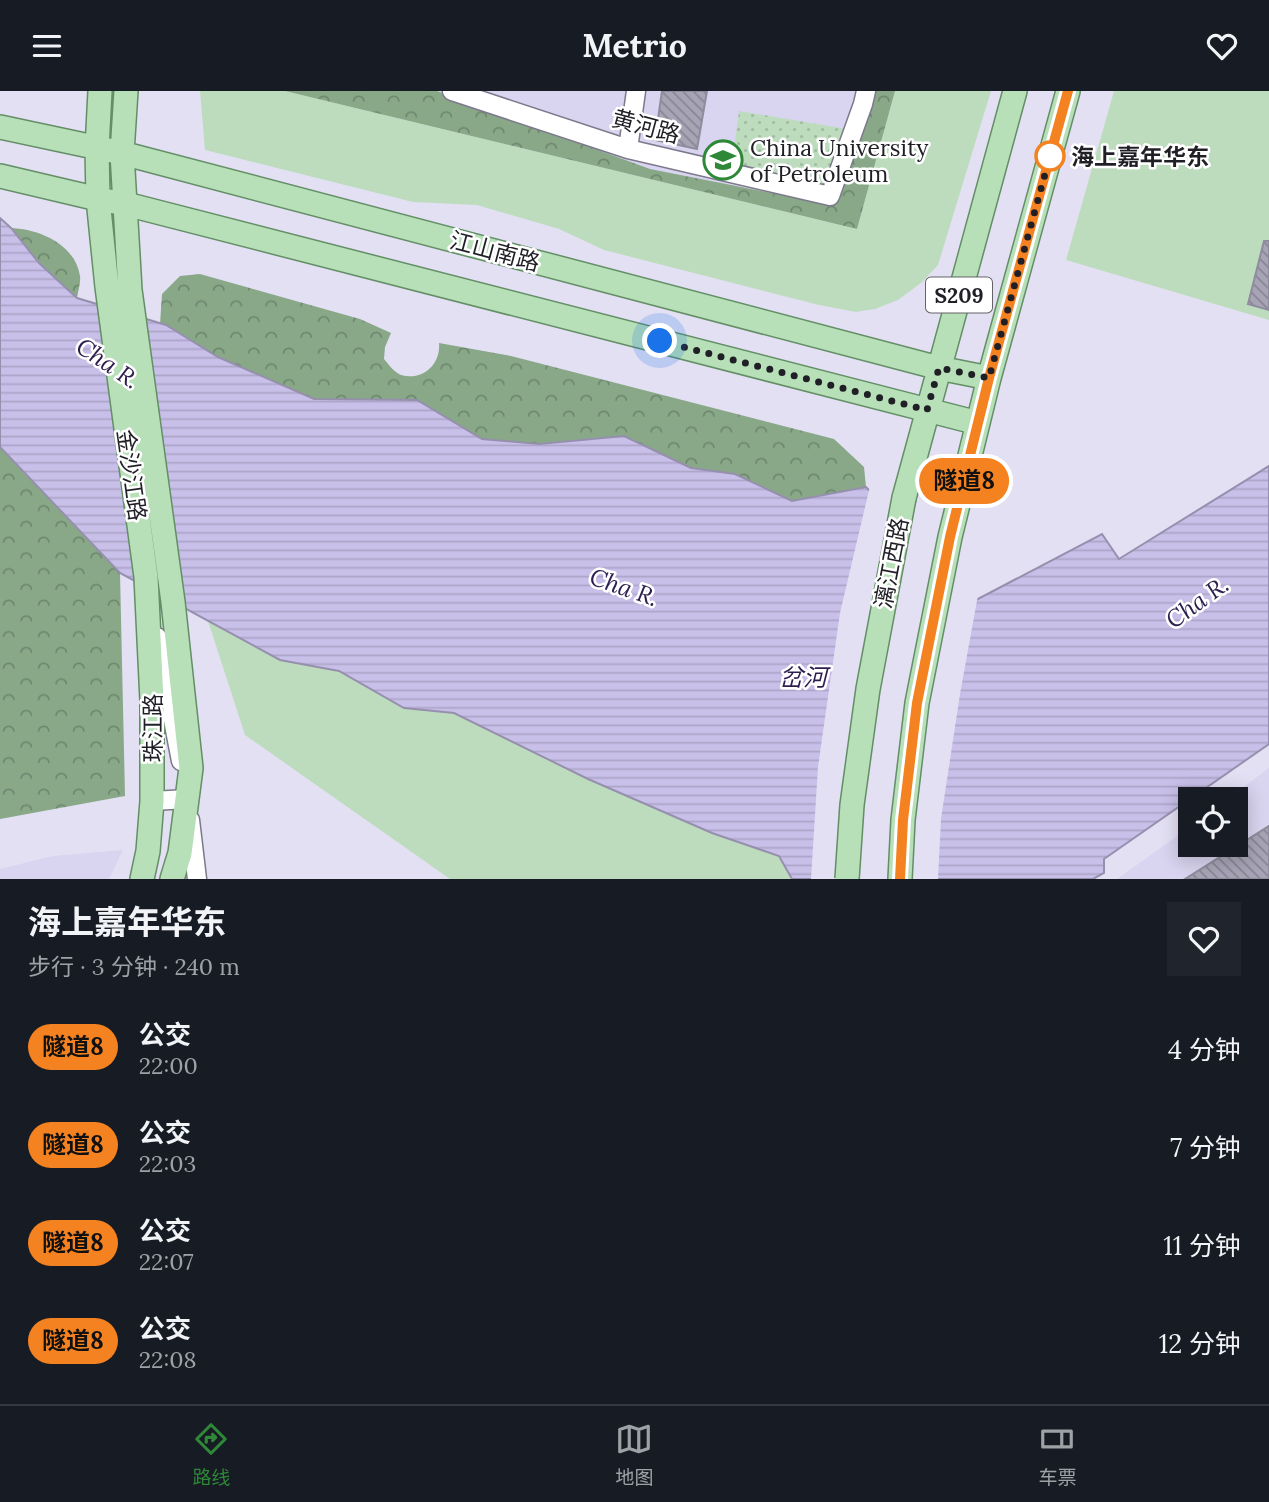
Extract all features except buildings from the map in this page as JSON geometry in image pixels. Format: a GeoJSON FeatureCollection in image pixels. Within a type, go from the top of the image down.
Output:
{"type":"FeatureCollection","features":[{"type":"Feature","properties":{"kind":"main road","name":"金沙江路"},"geometry":{"type":"LineString","coordinates":[[100,91],[98,199],[107,287],[146,577]]}},
{"type":"Feature","properties":{"kind":"main road","name":"金沙江路"},"geometry":{"type":"LineString","coordinates":[[126,91],[122,153],[130,291],[173,602],[191,768],[188,799]]}},
{"type":"Feature","properties":{"kind":"main road","name":"漓江西路"},"geometry":{"type":"LineString","coordinates":[[847,879],[852,805],[868,689],[904,498],[1015,91]]}},
{"type":"Feature","properties":{"kind":"main road","name":"S209"},"geometry":{"type":"LineString","coordinates":[[900,879],[903,820],[917,703],[950,537],[989,378],[1068,91]]}},
{"type":"Feature","properties":{"kind":"main road","name":"江山南路"},"geometry":{"type":"LineString","coordinates":[[0,127],[122,153],[939,368],[989,378]]}},
{"type":"Feature","properties":{"kind":"main road","name":"江山南路"},"geometry":{"type":"LineString","coordinates":[[0,176],[126,204],[978,423]]}},
{"type":"Feature","properties":{"kind":"main road","name":"珠江路"},"geometry":{"type":"LineString","coordinates":[[142,879],[148,851],[152,801],[152,701],[146,577]]}},
{"type":"Feature","properties":{"kind":"main road"},"geometry":{"type":"LineString","coordinates":[[173,879],[188,799]]}},
{"type":"Feature","properties":{"kind":"street","name":"黄河路"},"geometry":{"type":"LineString","coordinates":[[453,91],[628,149],[830,196],[866,91]]}},
{"type":"Feature","properties":{"kind":"street"},"geometry":{"type":"LineString","coordinates":[[628,149],[636,91]]}},
{"type":"Feature","properties":{"kind":"street","name":"金沙江路"},"geometry":{"type":"LineString","coordinates":[[146,577],[188,799],[197,879]]}},
{"type":"Feature","properties":{"kind":"street"},"geometry":{"type":"LineString","coordinates":[[152,801],[188,799]]}},
{"type":"Feature","properties":{"kind":"shaded area","name":"China University of Petroleum"},"geometry":{"type":"Polygon","coordinates":[[[285,91],[895,91],[857,229],[285,91]]]}},
{"type":"Feature","properties":{"kind":"shaded area"},"geometry":{"type":"Polygon","coordinates":[[[1269,768],[1269,879],[1117,879],[1178,836],[1178,857],[1248,857],[1248,787],[1243,787],[1269,768]]]}},
{"type":"Feature","properties":{"kind":"shaded area"},"geometry":{"type":"Polygon","coordinates":[[[123,850],[109,879],[0,879],[0,869],[53,856],[123,850]]]}},
{"type":"Feature","properties":{"kind":"green space"},"geometry":{"type":"Polygon","coordinates":[[[200,91],[285,91],[857,229],[895,91],[991,91],[938,265],[921,283],[898,300],[875,309],[856,312],[604,250],[559,229],[477,205],[413,202],[205,150],[200,91]]]}},
{"type":"Feature","properties":{"kind":"green space"},"geometry":{"type":"Polygon","coordinates":[[[285,91],[437,91],[650,169],[828,204],[835,203],[843,190],[869,91],[895,91],[857,229],[285,91]]]}},
{"type":"Feature","properties":{"kind":"green space"},"geometry":{"type":"Polygon","coordinates":[[[1114,91],[1269,91],[1269,320],[1066,260],[1114,91]]]}},
{"type":"Feature","properties":{"kind":"green space"},"geometry":{"type":"Polygon","coordinates":[[[739,111],[847,129],[827,189],[732,165],[739,111]]]}},
{"type":"Feature","properties":{"kind":"green space"},"geometry":{"type":"Polygon","coordinates":[[[11,228],[44,235],[71,255],[80,276],[77,298],[39,263],[11,228]]]}},
{"type":"Feature","properties":{"kind":"green space"},"geometry":{"type":"Polygon","coordinates":[[[200,274],[360,319],[391,333],[385,347],[384,359],[401,375],[417,375],[429,369],[437,358],[439,343],[511,356],[834,439],[864,467],[866,487],[792,501],[735,474],[691,468],[624,436],[539,444],[482,439],[417,400],[314,399],[218,357],[160,324],[162,294],[180,276],[200,274]]]}},
{"type":"Feature","properties":{"kind":"green space"},"geometry":{"type":"Polygon","coordinates":[[[0,447],[120,573],[125,796],[0,819],[0,447]]]}},
{"type":"Feature","properties":{"kind":"green space"},"geometry":{"type":"Polygon","coordinates":[[[208,621],[280,660],[339,671],[404,708],[454,713],[588,779],[712,833],[780,856],[792,879],[450,879],[245,735],[208,621]]]}},
{"type":"Feature","properties":{"kind":"water","name":"岔河"},"geometry":{"type":"Polygon","coordinates":[[[0,218],[39,263],[77,298],[166,325],[218,357],[314,399],[417,400],[482,439],[539,444],[624,436],[691,468],[735,474],[792,501],[866,487],[976,600],[1102,534],[1119,559],[1269,466],[1269,744],[1207,787],[1178,787],[1178,807],[1104,859],[1104,873],[1093,879],[792,879],[779,856],[712,833],[588,779],[454,713],[404,708],[339,671],[280,660],[120,573],[0,447],[0,218]]]}},
{"type":"Feature","properties":{"kind":"pier"},"geometry":{"type":"Polygon","coordinates":[[[870,486],[976,596],[978,595],[941,819],[938,879],[811,879],[818,767],[840,613],[870,486]]]}},
{"type":"Feature","properties":{"kind":"bus line","name":"隧道8"},"geometry":{"type":"LineString","coordinates":[[900,879],[903,820],[917,703],[950,537],[989,378],[1068,91]]}},
{"type":"Feature","properties":{"kind":"place","name":"海上嘉年华东"},"geometry":{"type":"Point","coordinates":[1050,156]}},
{"type":"Feature","properties":{"kind":"place","name":"China University of Petroleum"},"geometry":{"type":"Point","coordinates":[723,160]}},
{"type":"Feature","properties":{"kind":"route"},"geometry":{"type":"LineString","coordinates":[[660,341],[927,410],[939,368],[989,378],[1050,156]]}},
{"type":"Feature","properties":{"kind":"water label","name":"Cha R."},"geometry":{"type":"Point","coordinates":[108,363]}},
{"type":"Feature","properties":{"kind":"water label","name":"Cha R."},"geometry":{"type":"Point","coordinates":[624,587]}},
{"type":"Feature","properties":{"kind":"water label","name":"Cha R."},"geometry":{"type":"Point","coordinates":[1197,602]}}]}
